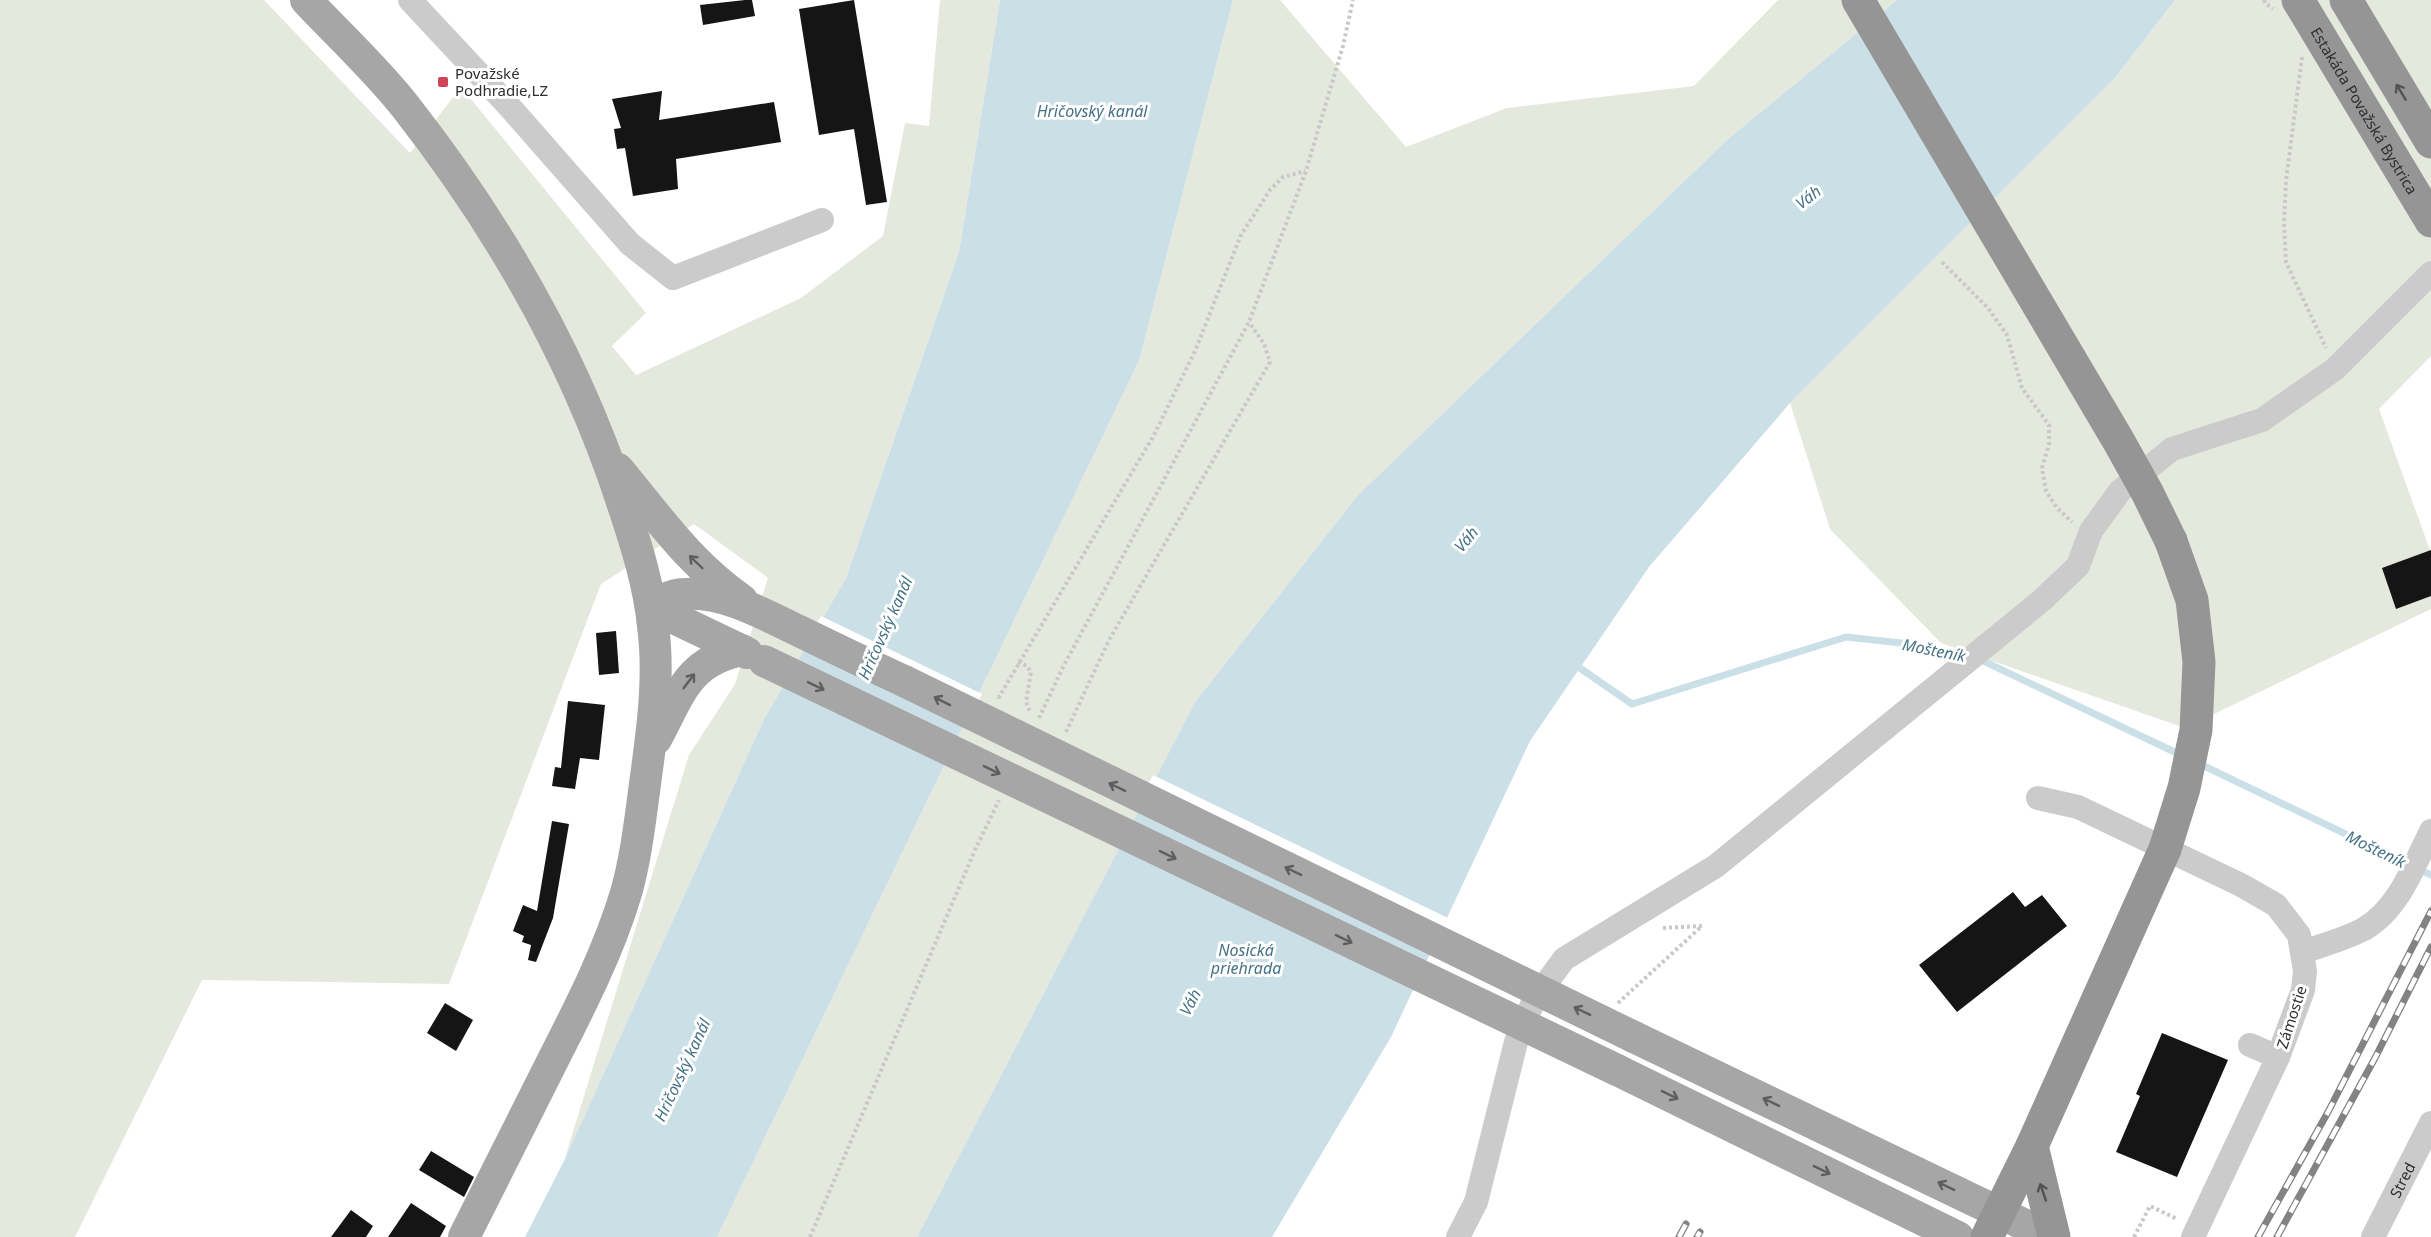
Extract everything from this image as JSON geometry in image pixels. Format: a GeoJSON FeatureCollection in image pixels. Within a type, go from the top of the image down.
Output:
{"type":"FeatureCollection","features":[{"type":"Feature","properties":{"kind":"highway"},"geometry":{"type":"LineString","coordinates":[[1858,0],[2147,492],[2171,541],[2192,600],[2196,630],[2199,693],[2196,730],[2184,788],[2165,849],[2032,1146],[1993,1224]]}},
{"type":"Feature","properties":{"kind":"highway","name":"Estakáda Považská Bystrica"},"geometry":{"type":"LineString","coordinates":[[2298,0],[2431,221]]}},
{"type":"Feature","properties":{"kind":"highway"},"geometry":{"type":"LineString","coordinates":[[2346,0],[2431,142]]}},
{"type":"Feature","properties":{"kind":"highway"},"geometry":{"type":"LineString","coordinates":[[2032,1146],[2052,1237]]}},
{"type":"Feature","properties":{"kind":"main road"},"geometry":{"type":"LineString","coordinates":[[306,0],[404,105],[490,225],[529,291],[564,359],[607,457],[636,546],[651,607],[656,666],[650,750],[639,833],[619,913],[580,1007],[464,1237]]}},
{"type":"Feature","properties":{"kind":"main road"},"geometry":{"type":"LineString","coordinates":[[607,457],[674,540],[713,578],[770,618]]}},
{"type":"Feature","properties":{"kind":"main road"},"geometry":{"type":"LineString","coordinates":[[651,607],[663,599],[685,594],[709,596],[770,618],[1634,1036],[1993,1224],[2052,1237]]}},
{"type":"Feature","properties":{"kind":"main road"},"geometry":{"type":"LineString","coordinates":[[651,607],[1617,1070],[1958,1237]]}},
{"type":"Feature","properties":{"kind":"main road"},"geometry":{"type":"LineString","coordinates":[[650,750],[691,678],[713,658],[753,656]]}},
{"type":"Feature","properties":{"kind":"street"},"geometry":{"type":"LineString","coordinates":[[410,0],[508,105],[630,244],[673,278],[822,220]]}},
{"type":"Feature","properties":{"kind":"street"},"geometry":{"type":"LineString","coordinates":[[1458,1237],[1476,1202],[1516,1042],[1534,1000],[1564,959],[1725,858],[2041,601],[2078,566],[2091,531],[2120,491],[2172,449],[2262,420],[2335,369],[2431,273]]}},
{"type":"Feature","properties":{"kind":"street","name":"Zámostie"},"geometry":{"type":"LineString","coordinates":[[2038,798],[2078,807],[2241,885],[2276,905],[2299,935],[2305,971],[2303,990],[2278,1057],[2189,1230]]}},
{"type":"Feature","properties":{"kind":"street"},"geometry":{"type":"LineString","coordinates":[[2303,952],[2365,928],[2385,913],[2399,895],[2430,832]]}},
{"type":"Feature","properties":{"kind":"street"},"geometry":{"type":"LineString","coordinates":[[2250,1045],[2278,1057]]}},
{"type":"Feature","properties":{"kind":"street","name":"Stred"},"geometry":{"type":"LineString","coordinates":[[2373,1237],[2431,1123]]}},
{"type":"Feature","properties":{"kind":"path"},"geometry":{"type":"LineString","coordinates":[[1065,739],[1109,640],[1270,362],[1264,344],[1249,322],[1306,171],[1343,46],[1353,0]]}},
{"type":"Feature","properties":{"kind":"path"},"geometry":{"type":"LineString","coordinates":[[2302,53],[2286,181],[2284,223],[2286,262],[2335,369]]}},
{"type":"Feature","properties":{"kind":"path"},"geometry":{"type":"LineString","coordinates":[[1005,685],[1154,435],[1195,351],[1241,236],[1270,190],[1283,177],[1306,171]]}},
{"type":"Feature","properties":{"kind":"path"},"geometry":{"type":"LineString","coordinates":[[1942,262],[1988,308],[2007,335],[2022,388],[2049,425],[2049,444],[2042,468],[2046,491],[2057,508],[2074,525],[2091,531]]}},
{"type":"Feature","properties":{"kind":"path"},"geometry":{"type":"LineString","coordinates":[[1018,662],[1027,666],[1031,672],[1026,702],[1028,711],[1039,718]]}},
{"type":"Feature","properties":{"kind":"path"},"geometry":{"type":"LineString","coordinates":[[1616,1005],[1702,926],[1660,928]]}},
{"type":"Feature","properties":{"kind":"path"},"geometry":{"type":"LineString","coordinates":[[2134,1237],[2150,1206],[2189,1230]]}},
{"type":"Feature","properties":{"kind":"shaded area"},"geometry":{"type":"Polygon","coordinates":[[[0,0],[264,0],[410,153],[461,87],[646,313],[612,346],[636,375],[801,298],[883,236],[905,123],[929,126],[940,0],[1000,0],[959,252],[846,578],[764,719],[564,1161],[689,755],[735,684],[768,578],[694,524],[601,584],[449,984],[202,980],[75,1237],[0,1237],[0,0]]]}},
{"type":"Feature","properties":{"kind":"shaded area"},"geometry":{"type":"Polygon","coordinates":[[[1233,0],[1280,0],[1406,147],[1507,108],[1694,86],[1778,0],[1897,0],[1728,139],[1358,495],[1195,702],[917,1237],[717,1237],[1139,361],[1233,0]]]}},
{"type":"Feature","properties":{"kind":"shaded area"},"geometry":{"type":"Polygon","coordinates":[[[2175,0],[2431,0],[2431,356],[2379,409],[2431,553],[2431,609],[2185,728],[1941,643],[1830,529],[1790,403],[2115,78],[2175,0]]]}},
{"type":"Feature","properties":{"kind":"water","name":"Hričovský kanál"},"geometry":{"type":"Polygon","coordinates":[[[1000,0],[1233,0],[1139,361],[717,1237],[525,1237],[564,1161],[764,719],[846,578],[959,252],[1000,0]]]}},
{"type":"Feature","properties":{"kind":"water"},"geometry":{"type":"Polygon","coordinates":[[[1897,0],[2175,0],[2115,78],[1790,403],[1649,567],[1530,741],[1391,1037],[1272,1237],[917,1237],[1195,702],[1358,495],[1728,139],[1897,0]]]}},
{"type":"Feature","properties":{"kind":"pier"},"geometry":{"type":"Polygon","coordinates":[[[821,616],[982,694],[966,728],[802,648],[821,616]]]}},
{"type":"Feature","properties":{"kind":"pier"},"geometry":{"type":"Polygon","coordinates":[[[1153,775],[1450,919],[1433,954],[1135,810],[1153,775]]]}},
{"type":"Feature","properties":{"kind":"building"},"geometry":{"type":"Polygon","coordinates":[[[752,0],[755,16],[703,25],[700,5],[752,0]]]}},
{"type":"Feature","properties":{"kind":"building"},"geometry":{"type":"Polygon","coordinates":[[[854,0],[887,202],[866,205],[854,129],[819,135],[799,9],[854,0]]]}},
{"type":"Feature","properties":{"kind":"building"},"geometry":{"type":"Polygon","coordinates":[[[662,91],[659,120],[774,102],[781,142],[676,159],[678,189],[633,196],[625,148],[617,149],[614,129],[621,128],[612,99],[662,91]]]}},
{"type":"Feature","properties":{"kind":"building"},"geometry":{"type":"Polygon","coordinates":[[[2431,550],[2431,596],[2396,609],[2382,568],[2431,550]]]}},
{"type":"Feature","properties":{"kind":"building"},"geometry":{"type":"Polygon","coordinates":[[[616,631],[619,673],[599,675],[596,633],[616,631]]]}},
{"type":"Feature","properties":{"kind":"building"},"geometry":{"type":"Polygon","coordinates":[[[568,701],[605,705],[599,760],[580,758],[575,789],[552,786],[555,767],[561,768],[568,701]]]}},
{"type":"Feature","properties":{"kind":"building"},"geometry":{"type":"Polygon","coordinates":[[[552,821],[569,824],[553,918],[536,962],[528,960],[531,945],[522,942],[524,936],[513,931],[523,905],[537,911],[552,821]]]}},
{"type":"Feature","properties":{"kind":"building"},"geometry":{"type":"Polygon","coordinates":[[[2013,892],[2025,907],[2042,895],[2067,926],[1957,1012],[1919,965],[2013,892]]]}},
{"type":"Feature","properties":{"kind":"building"},"geometry":{"type":"Polygon","coordinates":[[[445,1003],[473,1020],[456,1051],[427,1033],[445,1003]]]}},
{"type":"Feature","properties":{"kind":"building"},"geometry":{"type":"Polygon","coordinates":[[[2162,1033],[2228,1060],[2177,1177],[2116,1152],[2140,1096],[2136,1094],[2162,1033]]]}},
{"type":"Feature","properties":{"kind":"building"},"geometry":{"type":"Polygon","coordinates":[[[431,1151],[474,1177],[464,1197],[419,1170],[431,1151]]]}},
{"type":"Feature","properties":{"kind":"building"},"geometry":{"type":"Polygon","coordinates":[[[411,1203],[446,1226],[440,1237],[388,1237],[411,1203]]]}},
{"type":"Feature","properties":{"kind":"building"},"geometry":{"type":"Polygon","coordinates":[[[351,1210],[373,1226],[366,1237],[331,1237],[351,1210]]]}},
{"type":"Feature","properties":{"kind":"waterway","name":"Mošteník"},"geometry":{"type":"LineString","coordinates":[[1574,664],[1632,704],[1846,637],[1910,644],[1965,656]]}},
{"type":"Feature","properties":{"kind":"waterway","name":"Mošteník"},"geometry":{"type":"LineString","coordinates":[[1979,659],[2183,756]]}},
{"type":"Feature","properties":{"kind":"waterway","name":"Mošteník"},"geometry":{"type":"LineString","coordinates":[[2198,763],[2431,875]]}},
{"type":"Feature","properties":{"kind":"railway"},"geometry":{"type":"LineString","coordinates":[[2258,1237],[2328,1112],[2431,911]]}},
{"type":"Feature","properties":{"kind":"railway"},"geometry":{"type":"LineString","coordinates":[[2277,1237],[2375,1058],[2431,947]]}},
{"type":"Feature","properties":{"kind":"railway"},"geometry":{"type":"LineString","coordinates":[[1679,1237],[1686,1224]]}},
{"type":"Feature","properties":{"kind":"railway"},"geometry":{"type":"LineString","coordinates":[[1697,1237],[1700,1232]]}},
{"type":"Feature","properties":{"kind":"place","name":"Považské Podhradie,LZ"},"geometry":{"type":"Point","coordinates":[443,82]}},
{"type":"Feature","properties":{"kind":"water label","name":"Váh"},"geometry":{"type":"Point","coordinates":[1808,197]}},
{"type":"Feature","properties":{"kind":"water label","name":"Váh"},"geometry":{"type":"Point","coordinates":[1466,539]}},
{"type":"Feature","properties":{"kind":"water label","name":"Nosická priehrada"},"geometry":{"type":"Point","coordinates":[1246,959]}},
{"type":"Feature","properties":{"kind":"water label","name":"Váh"},"geometry":{"type":"Point","coordinates":[1190,1002]}}]}
